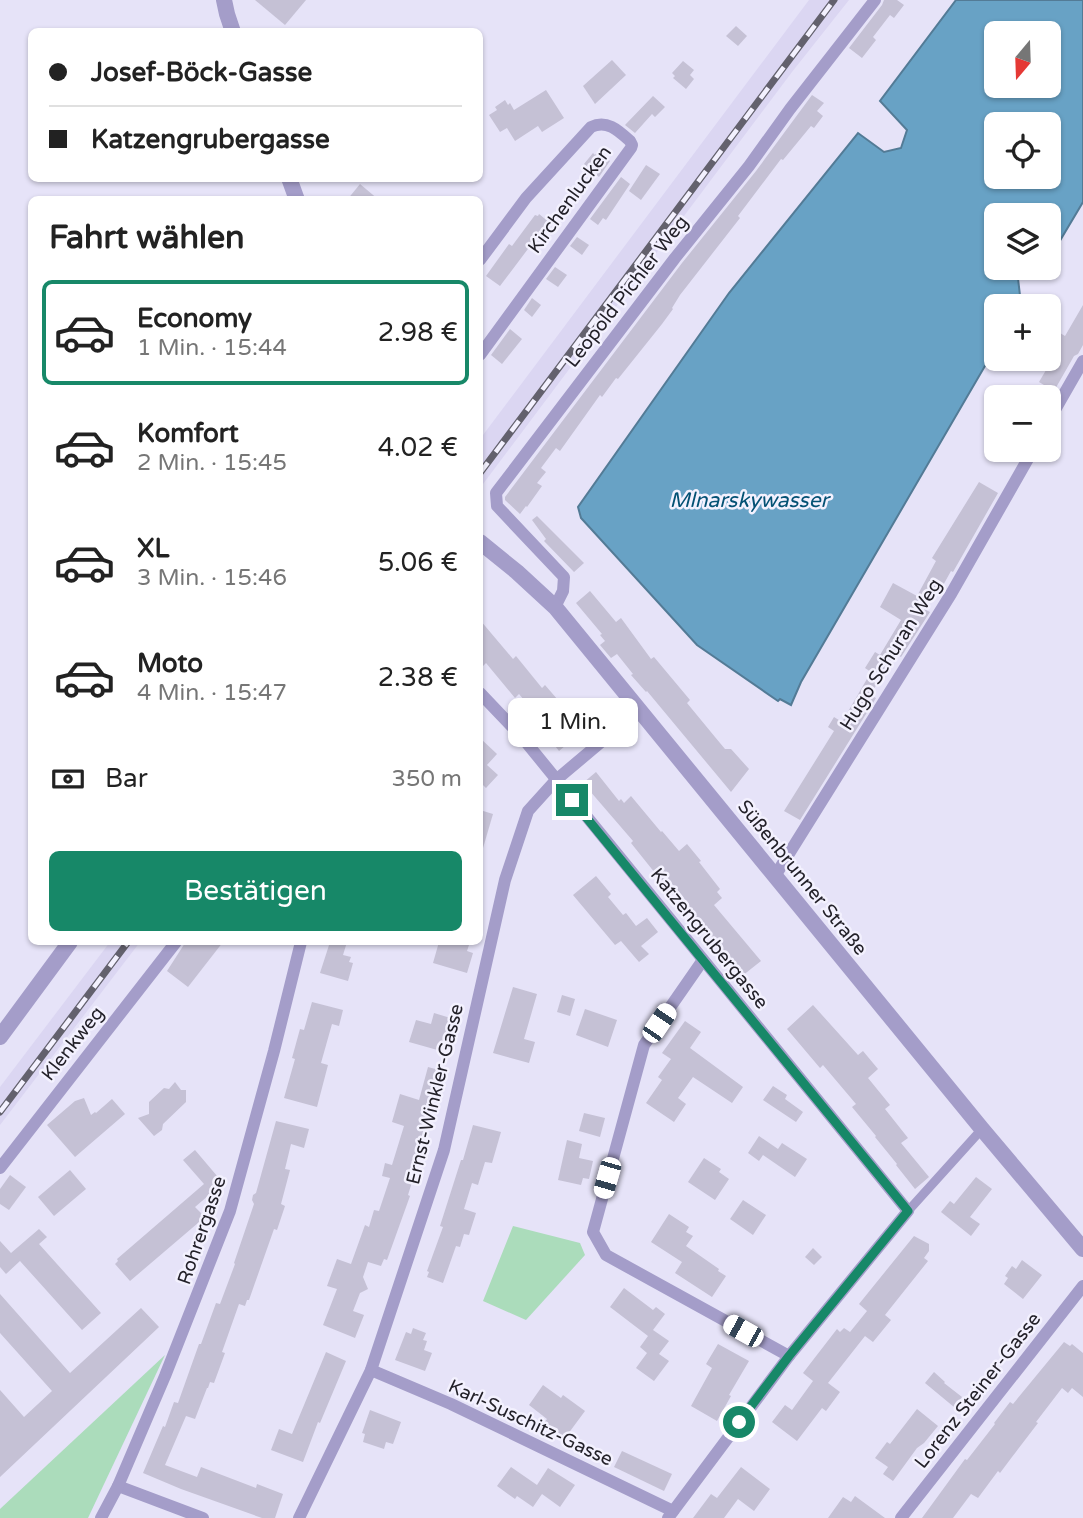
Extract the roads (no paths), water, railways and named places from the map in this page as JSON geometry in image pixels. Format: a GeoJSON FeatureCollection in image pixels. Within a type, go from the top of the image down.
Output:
{"type":"FeatureCollection","features":[{"type":"Feature","properties":{"kind":"street"},"geometry":{"type":"LineString","coordinates":[[224,0],[232,28]]}},
{"type":"Feature","properties":{"kind":"street","name":"Leopold Pichler Weg"},"geometry":{"type":"LineString","coordinates":[[555,607],[563,591],[564,577],[497,506],[496,493],[875,0]]}},
{"type":"Feature","properties":{"kind":"street","name":"Kirchenlucken"},"geometry":{"type":"LineString","coordinates":[[483,256],[526,198],[591,127],[598,124],[609,125],[630,141],[631,148],[483,351]]}},
{"type":"Feature","properties":{"kind":"street"},"geometry":{"type":"LineString","coordinates":[[1061,399],[1083,361]]}},
{"type":"Feature","properties":{"kind":"street","name":"Hugo Schuran Weg"},"geometry":{"type":"LineString","coordinates":[[775,876],[951,594],[1026,462]]}},
{"type":"Feature","properties":{"kind":"street","name":"Süßenbrunner Straße"},"geometry":{"type":"LineString","coordinates":[[483,544],[555,607],[1083,1249]]}},
{"type":"Feature","properties":{"kind":"street","name":"Katzengrubergasse"},"geometry":{"type":"LineString","coordinates":[[483,696],[521,736],[908,1211]]}},
{"type":"Feature","properties":{"kind":"street","name":"Ernst-Winkler-Gasse"},"geometry":{"type":"LineString","coordinates":[[299,1518],[371,1370],[444,1150],[505,880],[528,811],[556,780],[639,710]]}},
{"type":"Feature","properties":{"kind":"street"},"geometry":{"type":"LineString","coordinates":[[0,1037],[68,945]]}},
{"type":"Feature","properties":{"kind":"street","name":"Klenkweg"},"geometry":{"type":"LineString","coordinates":[[0,1168],[174,945]]}},
{"type":"Feature","properties":{"kind":"street","name":"Rohrergasse"},"geometry":{"type":"LineString","coordinates":[[101,1518],[118,1486],[165,1376],[230,1211],[300,945]]}},
{"type":"Feature","properties":{"kind":"street"},"geometry":{"type":"LineString","coordinates":[[703,960],[644,1045],[593,1232],[606,1255],[789,1356]]}},
{"type":"Feature","properties":{"kind":"street"},"geometry":{"type":"LineString","coordinates":[[670,1514],[789,1356],[908,1211],[982,1129]]}},
{"type":"Feature","properties":{"kind":"street","name":"Lorenz Steiner-Gasse"},"geometry":{"type":"LineString","coordinates":[[901,1518],[1083,1286]]}},
{"type":"Feature","properties":{"kind":"street","name":"Karl-Suschitz-Gasse"},"geometry":{"type":"LineString","coordinates":[[371,1370],[451,1404],[670,1514]]}},
{"type":"Feature","properties":{"kind":"street"},"geometry":{"type":"LineString","coordinates":[[118,1486],[203,1518]]}},
{"type":"Feature","properties":{"kind":"water","name":"Mlnarskywasser"},"geometry":{"type":"Polygon","coordinates":[[[956,0],[1083,0],[1083,202],[1061,239],[1061,203],[984,203],[984,280],[1018,280],[1020,294],[984,294],[984,368],[801,682],[791,705],[780,699],[778,701],[697,645],[581,518],[578,507],[729,293],[858,133],[884,152],[901,148],[907,130],[880,101],[956,0]]]}},
{"type":"Feature","properties":{"kind":"railway"},"geometry":{"type":"LineString","coordinates":[[483,469],[834,0]]}},
{"type":"Feature","properties":{"kind":"railway"},"geometry":{"type":"LineString","coordinates":[[0,1112],[126,945]]}}]}
